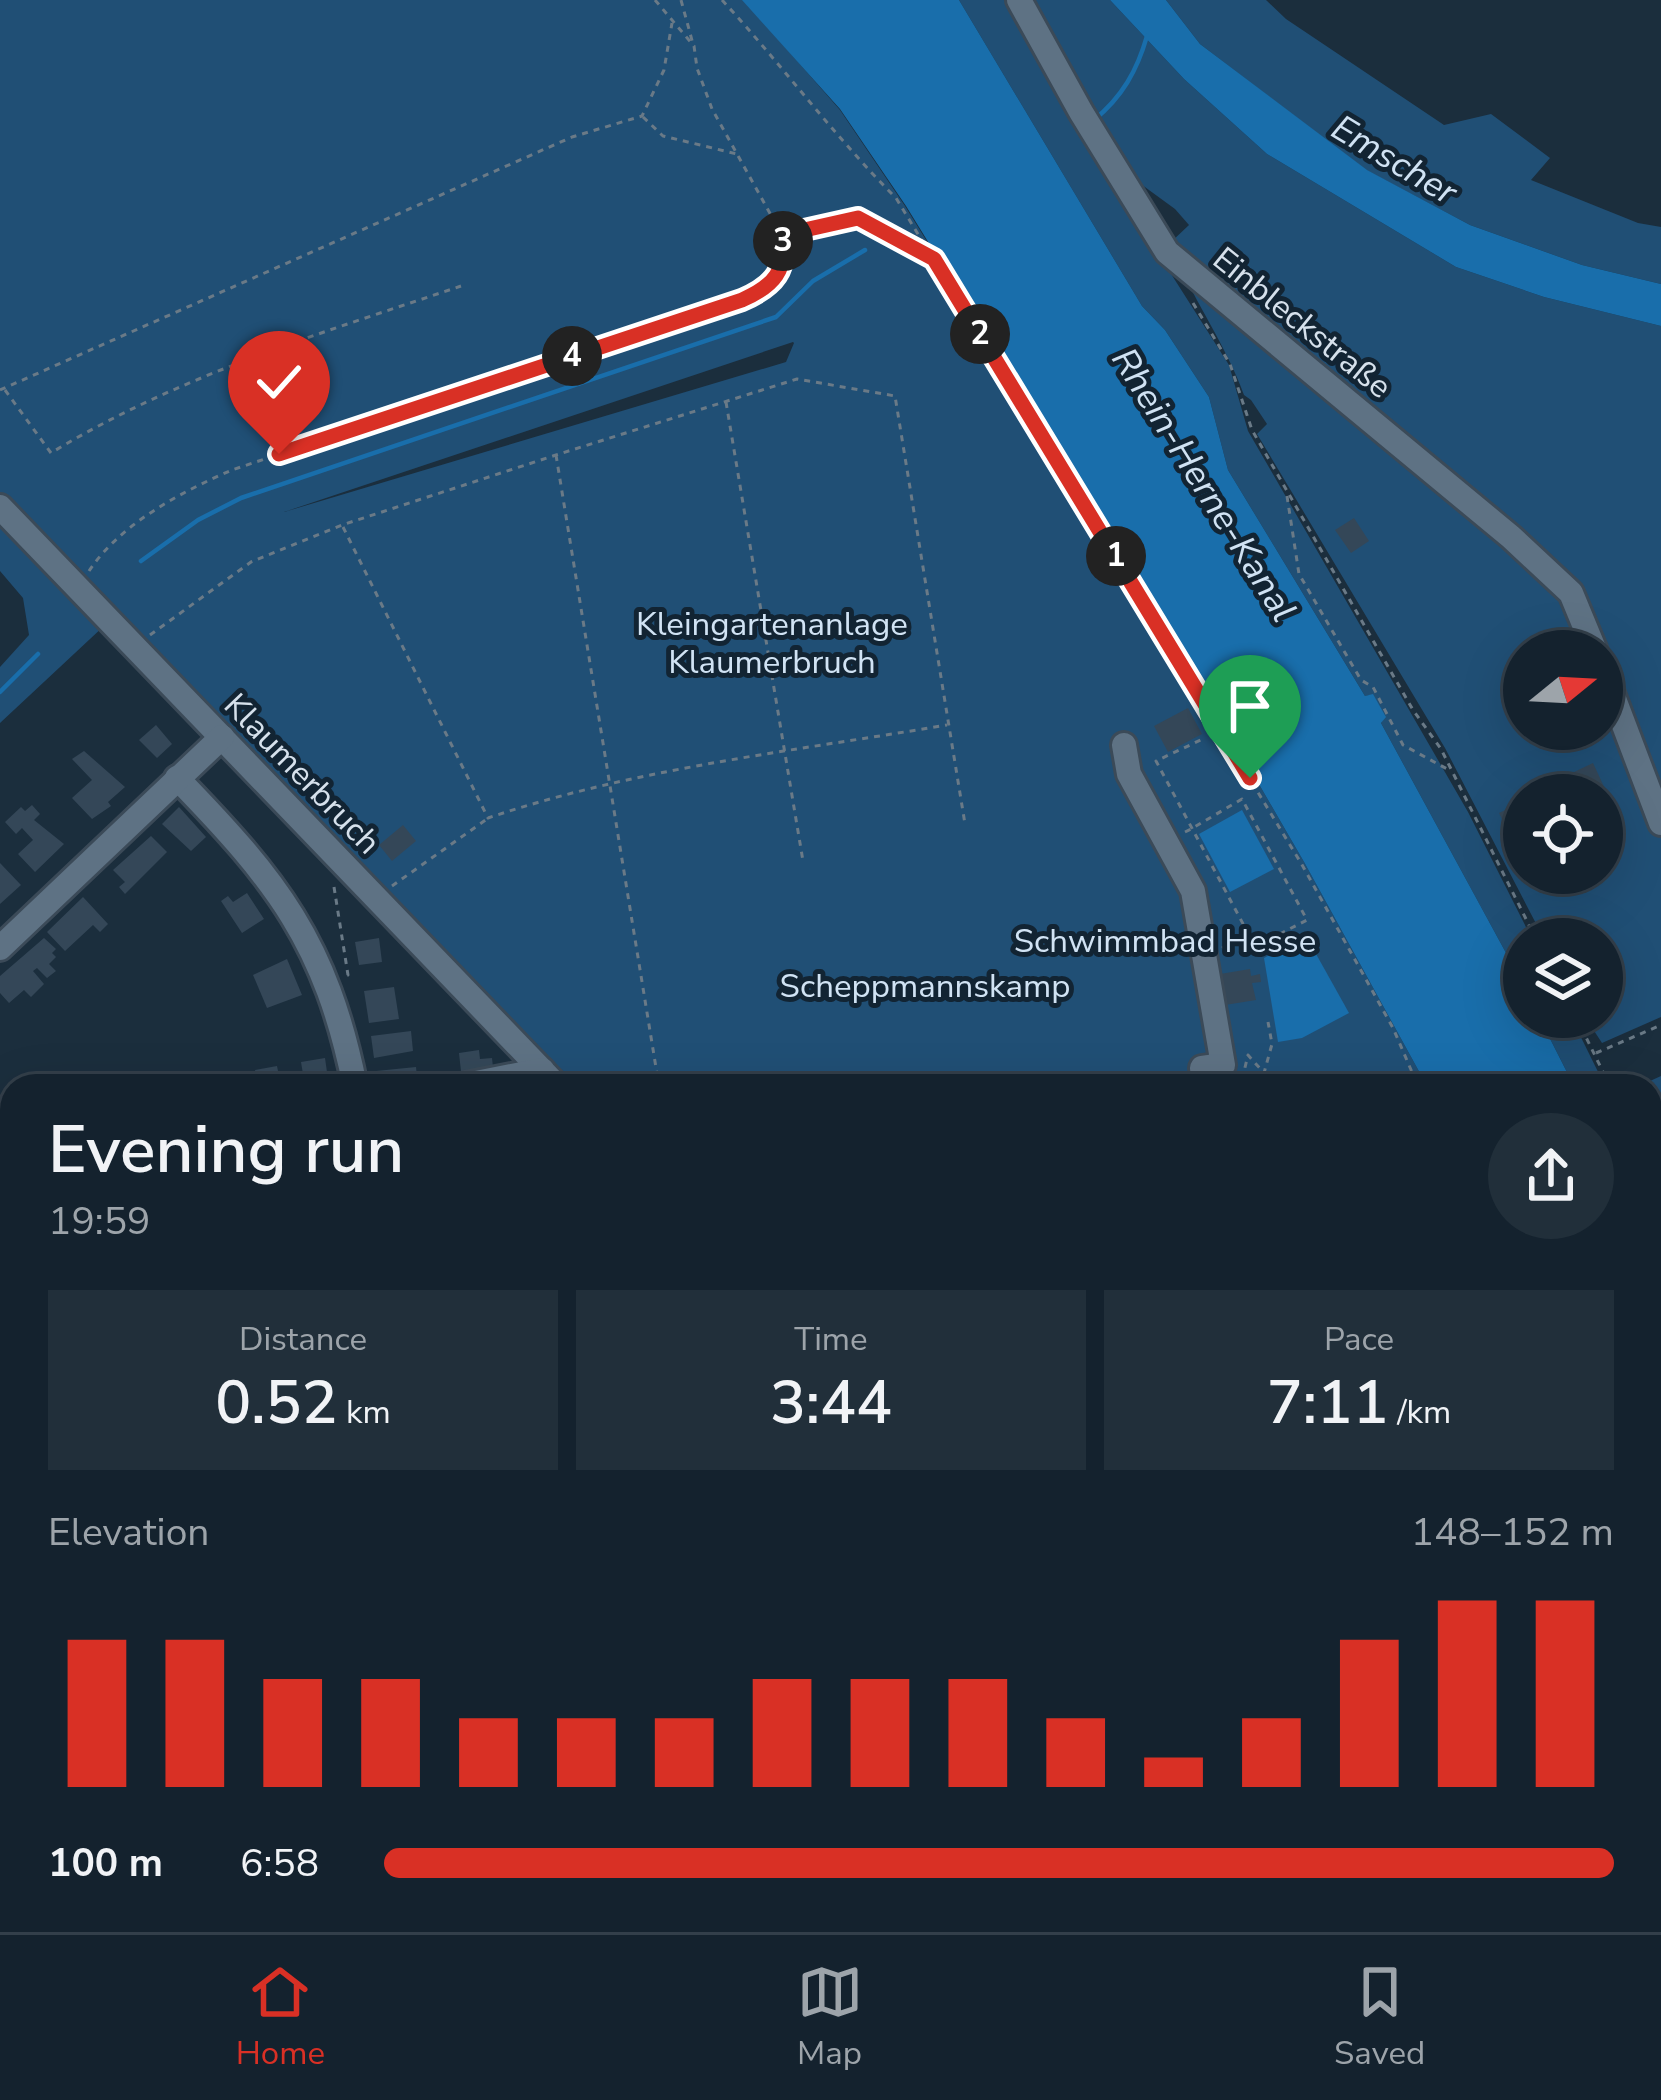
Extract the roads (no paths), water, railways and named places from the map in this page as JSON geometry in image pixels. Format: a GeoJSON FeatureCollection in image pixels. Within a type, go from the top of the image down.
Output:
{"type":"FeatureCollection","features":[{"type":"Feature","properties":{"kind":"street","name":"Einbleckstraße"},"geometry":{"type":"LineString","coordinates":[[1019,0],[1167,252],[1511,537],[1571,593],[1586,630]]}},
{"type":"Feature","properties":{"kind":"street","name":"Klaumerbruch"},"geometry":{"type":"LineString","coordinates":[[0,507],[546,1074]]}},
{"type":"Feature","properties":{"kind":"street"},"geometry":{"type":"LineString","coordinates":[[1623,723],[1661,823]]}},
{"type":"Feature","properties":{"kind":"street"},"geometry":{"type":"LineString","coordinates":[[0,948],[222,737]]}},
{"type":"Feature","properties":{"kind":"street"},"geometry":{"type":"LineString","coordinates":[[1124,745],[1129,774],[1192,892],[1223,1065],[1208,1074]]}},
{"type":"Feature","properties":{"kind":"street"},"geometry":{"type":"LineString","coordinates":[[177,778],[286,900],[341,1018],[353,1074]]}},
{"type":"Feature","properties":{"kind":"water","name":"Rhein-Herne-Kanal"},"geometry":{"type":"Polygon","coordinates":[[[742,0],[959,0],[1142,306],[1165,330],[1209,397],[1228,470],[1365,696],[1373,694],[1386,717],[1381,723],[1503,947],[1503,1038],[1550,1038],[1568,1074],[1420,1074],[1202,686],[906,206],[840,109],[742,0]]]}},
{"type":"Feature","properties":{"kind":"water"},"geometry":{"type":"Polygon","coordinates":[[[1110,0],[1166,0],[1200,44],[1367,170],[1470,225],[1582,265],[1661,284],[1661,326],[1544,297],[1456,267],[1267,154],[1184,79],[1110,0]]]}},
{"type":"Feature","properties":{"kind":"water"},"geometry":{"type":"Polygon","coordinates":[[[1242,810],[1274,869],[1230,892],[1199,834],[1242,810]]]}},
{"type":"Feature","properties":{"kind":"water"},"geometry":{"type":"Polygon","coordinates":[[[1306,936],[1349,1013],[1302,1038],[1278,1042],[1264,958],[1306,936]]]}},
{"type":"Feature","properties":{"kind":"waterway"},"geometry":{"type":"LineString","coordinates":[[1094,120],[1127,82],[1147,36]]}},
{"type":"Feature","properties":{"kind":"waterway"},"geometry":{"type":"LineString","coordinates":[[141,561],[198,520],[241,498],[776,317],[813,281],[865,250]]}},
{"type":"Feature","properties":{"kind":"waterway"},"geometry":{"type":"LineString","coordinates":[[0,692],[38,654]]}},
{"type":"Feature","properties":{"kind":"water label","name":"Emscher"},"geometry":{"type":"Point","coordinates":[1395,159]}},
{"type":"Feature","properties":{"kind":"park label","name":"Kleingartenanlage Klaumerbruch"},"geometry":{"type":"Point","coordinates":[772,642]}},
{"type":"Feature","properties":{"kind":"park label","name":"Schwimmbad Hesse"},"geometry":{"type":"Point","coordinates":[1165,940]}},
{"type":"Feature","properties":{"kind":"park label","name":"Scheppmannskamp"},"geometry":{"type":"Point","coordinates":[925,985]}}]}
